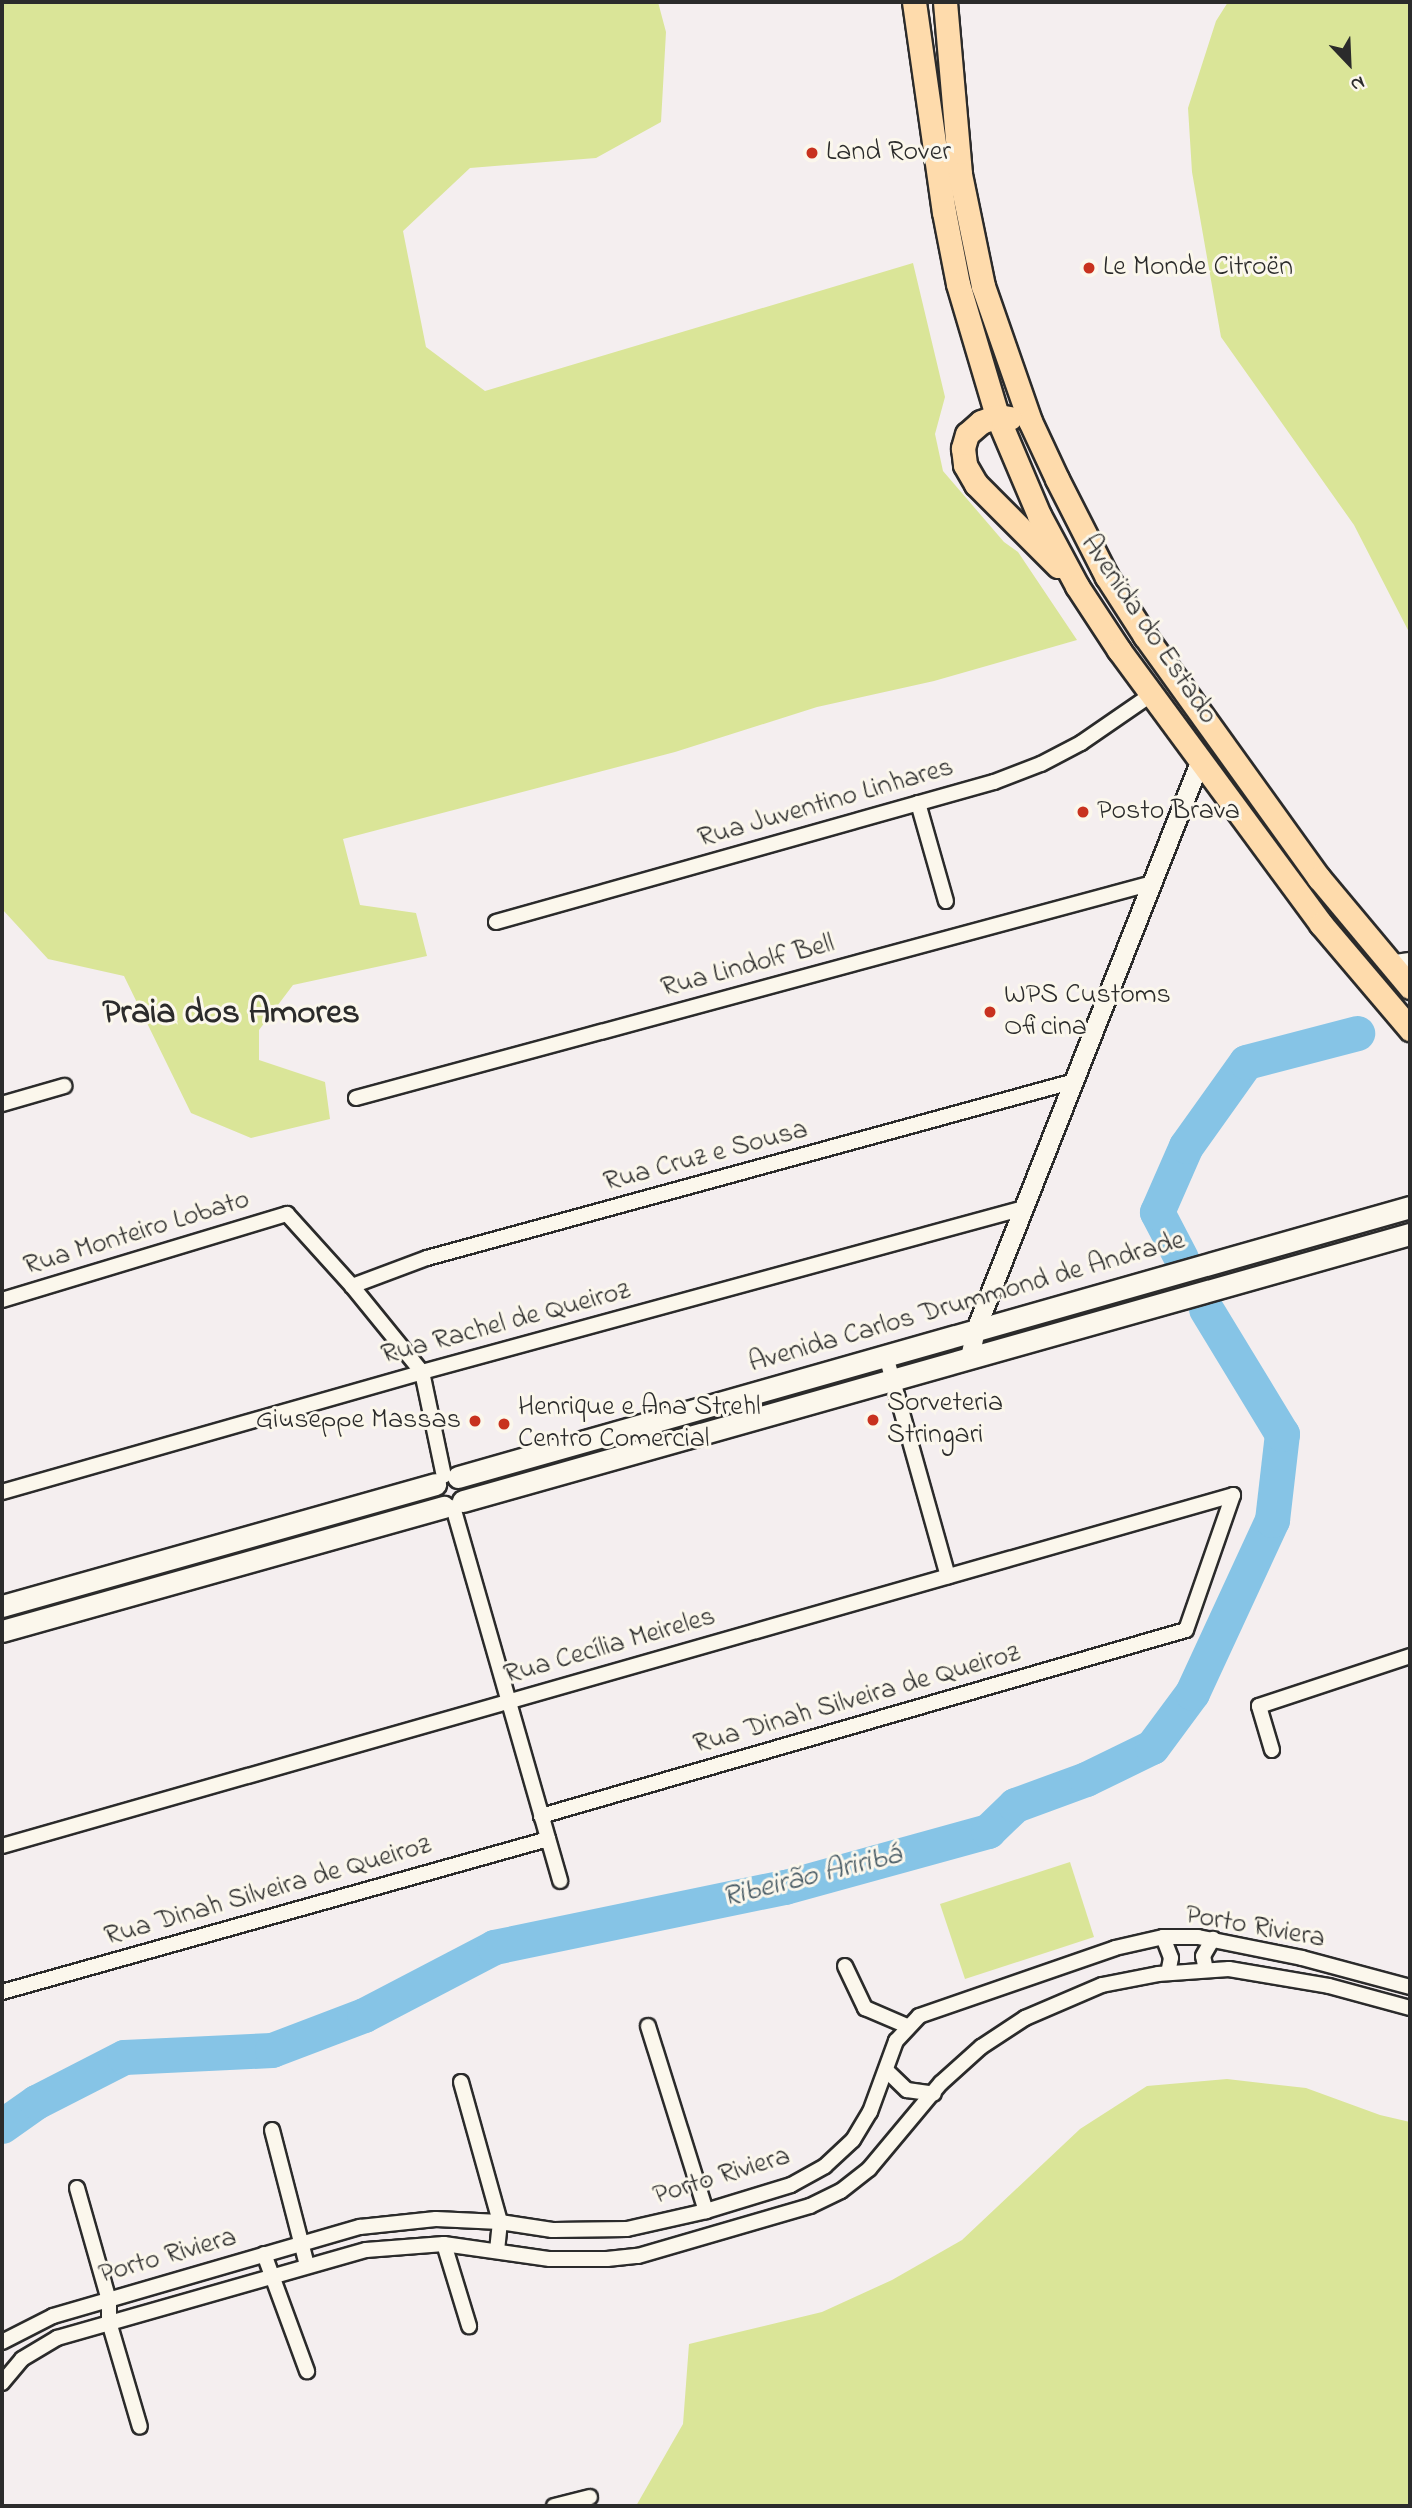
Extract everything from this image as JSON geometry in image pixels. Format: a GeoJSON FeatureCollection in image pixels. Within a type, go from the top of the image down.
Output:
{"type":"FeatureCollection","features":[{"type":"Feature","properties":{"kind":"main road","name":"Avenida do Estado"},"geometry":{"type":"LineString","coordinates":[[914,2],[943,212],[958,284],[997,416],[1015,466],[1077,586],[1152,695],[1321,924],[1410,1029]]}},
{"type":"Feature","properties":{"kind":"main road","name":"Avenida do Estado"},"geometry":{"type":"LineString","coordinates":[[945,2],[953,110],[966,209],[995,328],[1030,421],[1082,531],[1145,636],[1319,878],[1399,961],[1410,987]]}},
{"type":"Feature","properties":{"kind":"main road"},"geometry":{"type":"LineString","coordinates":[[1030,421],[997,416],[981,422],[967,433],[963,448],[965,465],[976,484],[1077,586]]}},
{"type":"Feature","properties":{"kind":"main road","name":"Avenida Carlos Drummond de Andrade"},"geometry":{"type":"LineString","coordinates":[[2,1606],[1410,1207]]}},
{"type":"Feature","properties":{"kind":"main road","name":"Avenida Carlos Drummond de Andrade"},"geometry":{"type":"LineString","coordinates":[[2,1631],[1410,1234]]}},
{"type":"Feature","properties":{"kind":"main road"},"geometry":{"type":"LineString","coordinates":[[1292,1240],[1298,1265]]}},
{"type":"Feature","properties":{"kind":"main road"},"geometry":{"type":"LineString","coordinates":[[446,1479],[466,1491],[453,1505],[435,1500],[446,1479]]}},
{"type":"Feature","properties":{"kind":"street","name":"Rua Juventino Linhares"},"geometry":{"type":"LineString","coordinates":[[496,922],[995,782],[1041,764],[1081,743],[1152,695]]}},
{"type":"Feature","properties":{"kind":"street"},"geometry":{"type":"LineString","coordinates":[[970,1358],[976,1330],[1200,760]]}},
{"type":"Feature","properties":{"kind":"street"},"geometry":{"type":"LineString","coordinates":[[918,803],[946,901]]}},
{"type":"Feature","properties":{"kind":"street","name":"Rua Lindolf Bell"},"geometry":{"type":"LineString","coordinates":[[356,1098],[1153,883]]}},
{"type":"Feature","properties":{"kind":"street","name":"Rua Cruz e Sousa"},"geometry":{"type":"LineString","coordinates":[[352,1286],[426,1258],[1075,1081]]}},
{"type":"Feature","properties":{"kind":"street"},"geometry":{"type":"LineString","coordinates":[[2,1104],[64,1086]]}},
{"type":"Feature","properties":{"kind":"street","name":"Rua Rachel de Queiroz"},"geometry":{"type":"LineString","coordinates":[[2,1492],[422,1372],[1024,1208]]}},
{"type":"Feature","properties":{"kind":"street","name":"Rua Monteiro Lobato"},"geometry":{"type":"LineString","coordinates":[[2,1300],[287,1214],[352,1286]]}},
{"type":"Feature","properties":{"kind":"street"},"geometry":{"type":"LineString","coordinates":[[352,1286],[422,1372],[446,1479]]}},
{"type":"Feature","properties":{"kind":"street"},"geometry":{"type":"LineString","coordinates":[[886,1356],[948,1576]]}},
{"type":"Feature","properties":{"kind":"street","name":"Rua Cecília Meireles"},"geometry":{"type":"LineString","coordinates":[[2,1846],[1233,1495],[1186,1630]]}},
{"type":"Feature","properties":{"kind":"street"},"geometry":{"type":"LineString","coordinates":[[453,1505],[560,1881]]}},
{"type":"Feature","properties":{"kind":"street","name":"Rua Dinah Silveira de Queiroz"},"geometry":{"type":"LineString","coordinates":[[541,1816],[1186,1630]]}},
{"type":"Feature","properties":{"kind":"street"},"geometry":{"type":"LineString","coordinates":[[1272,1750],[1259,1706],[1410,1656]]}},
{"type":"Feature","properties":{"kind":"street","name":"Rua Dinah Silveira de Queiroz"},"geometry":{"type":"LineString","coordinates":[[2,1992],[548,1839]]}},
{"type":"Feature","properties":{"kind":"street"},"geometry":{"type":"LineString","coordinates":[[1163,1937],[1171,1958],[1168,1973]]}},
{"type":"Feature","properties":{"kind":"street","name":"Porto Riviera"},"geometry":{"type":"LineString","coordinates":[[2,2342],[45,2319],[360,2227],[404,2220],[500,2222],[552,2230],[627,2228],[706,2211],[790,2185],[825,2166],[863,2126],[896,2041],[907,2026],[930,2010],[1115,1948],[1163,1937],[1213,1939],[1302,1958],[1410,1987]]}},
{"type":"Feature","properties":{"kind":"street"},"geometry":{"type":"LineString","coordinates":[[1206,1970],[1203,1956],[1213,1939]]}},
{"type":"Feature","properties":{"kind":"street"},"geometry":{"type":"LineString","coordinates":[[845,1966],[865,2008],[907,2026]]}},
{"type":"Feature","properties":{"kind":"street","name":"Porto Riviera"},"geometry":{"type":"LineString","coordinates":[[2,2383],[11,2369],[39,2347],[57,2338],[270,2276],[388,2246],[444,2244],[576,2260],[638,2256],[810,2206],[841,2191],[869,2169],[934,2094],[981,2047],[1025,2018],[1102,1985],[1168,1973],[1206,1970],[1259,1972],[1329,1986],[1410,2008]]}},
{"type":"Feature","properties":{"kind":"street"},"geometry":{"type":"LineString","coordinates":[[648,2025],[706,2211]]}},
{"type":"Feature","properties":{"kind":"street"},"geometry":{"type":"LineString","coordinates":[[886,2070],[907,2090],[934,2094]]}},
{"type":"Feature","properties":{"kind":"street"},"geometry":{"type":"LineString","coordinates":[[461,2082],[500,2222],[497,2251]]}},
{"type":"Feature","properties":{"kind":"street"},"geometry":{"type":"LineString","coordinates":[[272,2130],[307,2266]]}},
{"type":"Feature","properties":{"kind":"street"},"geometry":{"type":"LineString","coordinates":[[77,2188],[109,2300],[109,2322],[140,2427]]}},
{"type":"Feature","properties":{"kind":"street"},"geometry":{"type":"LineString","coordinates":[[444,2244],[469,2326]]}},
{"type":"Feature","properties":{"kind":"street"},"geometry":{"type":"LineString","coordinates":[[264,2255],[307,2371]]}},
{"type":"Feature","properties":{"kind":"street"},"geometry":{"type":"LineString","coordinates":[[554,2506],[590,2497]]}},
{"type":"Feature","properties":{"kind":"green space"},"geometry":{"type":"Polygon","coordinates":[[[2,2],[658,2],[666,32],[661,122],[596,158],[470,168],[403,231],[426,347],[485,391],[913,263],[945,397],[935,434],[943,471],[1004,542],[1018,552],[1077,640],[934,681],[817,707],[675,752],[343,839],[360,905],[416,913],[427,956],[293,985],[259,1030],[259,1060],[325,1082],[330,1119],[251,1138],[191,1113],[124,976],[48,959],[2,909],[2,2]]]}},
{"type":"Feature","properties":{"kind":"green space"},"geometry":{"type":"Polygon","coordinates":[[[1228,2],[1410,2],[1410,634],[1354,525],[1221,337],[1192,172],[1188,108],[1216,21],[1228,2]]]}},
{"type":"Feature","properties":{"kind":"green space"},"geometry":{"type":"Polygon","coordinates":[[[1070,1862],[1094,1937],[965,1979],[940,1904],[1070,1862]]]}},
{"type":"Feature","properties":{"kind":"green space"},"geometry":{"type":"Polygon","coordinates":[[[1227,2079],[1306,2088],[1380,2115],[1410,2122],[1410,2506],[636,2506],[683,2424],[689,2344],[822,2312],[892,2280],[962,2240],[1080,2129],[1147,2086],[1227,2079]]]}},
{"type":"Feature","properties":{"kind":"waterway","name":"Ribeirão Ariribá"},"geometry":{"type":"LineString","coordinates":[[1181,1258],[1157,1212],[1186,1146],[1246,1062],[1357,1033]]}},
{"type":"Feature","properties":{"kind":"waterway","name":"Ribeirão Ariribá"},"geometry":{"type":"LineString","coordinates":[[2,2126],[36,2102],[124,2057],[272,2050],[364,2015],[494,1947],[785,1887],[988,1831],[1015,1805],[1086,1779],[1152,1747],[1192,1693],[1272,1520],[1282,1434],[1206,1309]]}},
{"type":"Feature","properties":{"kind":"place","name":"Land Rover"},"geometry":{"type":"Point","coordinates":[812,153]}},
{"type":"Feature","properties":{"kind":"place","name":"Le Monde Citroën"},"geometry":{"type":"Point","coordinates":[1089,268]}},
{"type":"Feature","properties":{"kind":"place","name":"Posto Brava"},"geometry":{"type":"Point","coordinates":[1083,812]}},
{"type":"Feature","properties":{"kind":"place","name":"WPS Customs Oficina"},"geometry":{"type":"Point","coordinates":[990,1012]}},
{"type":"Feature","properties":{"kind":"place","name":"Sorveteria Stringari"},"geometry":{"type":"Point","coordinates":[873,1420]}},
{"type":"Feature","properties":{"kind":"place","name":"Giuseppe Massas"},"geometry":{"type":"Point","coordinates":[475,1421]}},
{"type":"Feature","properties":{"kind":"place","name":"Henrique e Ana Strehl Centro Comercial"},"geometry":{"type":"Point","coordinates":[504,1424]}},
{"type":"Feature","properties":{"kind":"district","name":"Praia dos Amores"},"geometry":{"type":"Point","coordinates":[231,1014]}}]}
